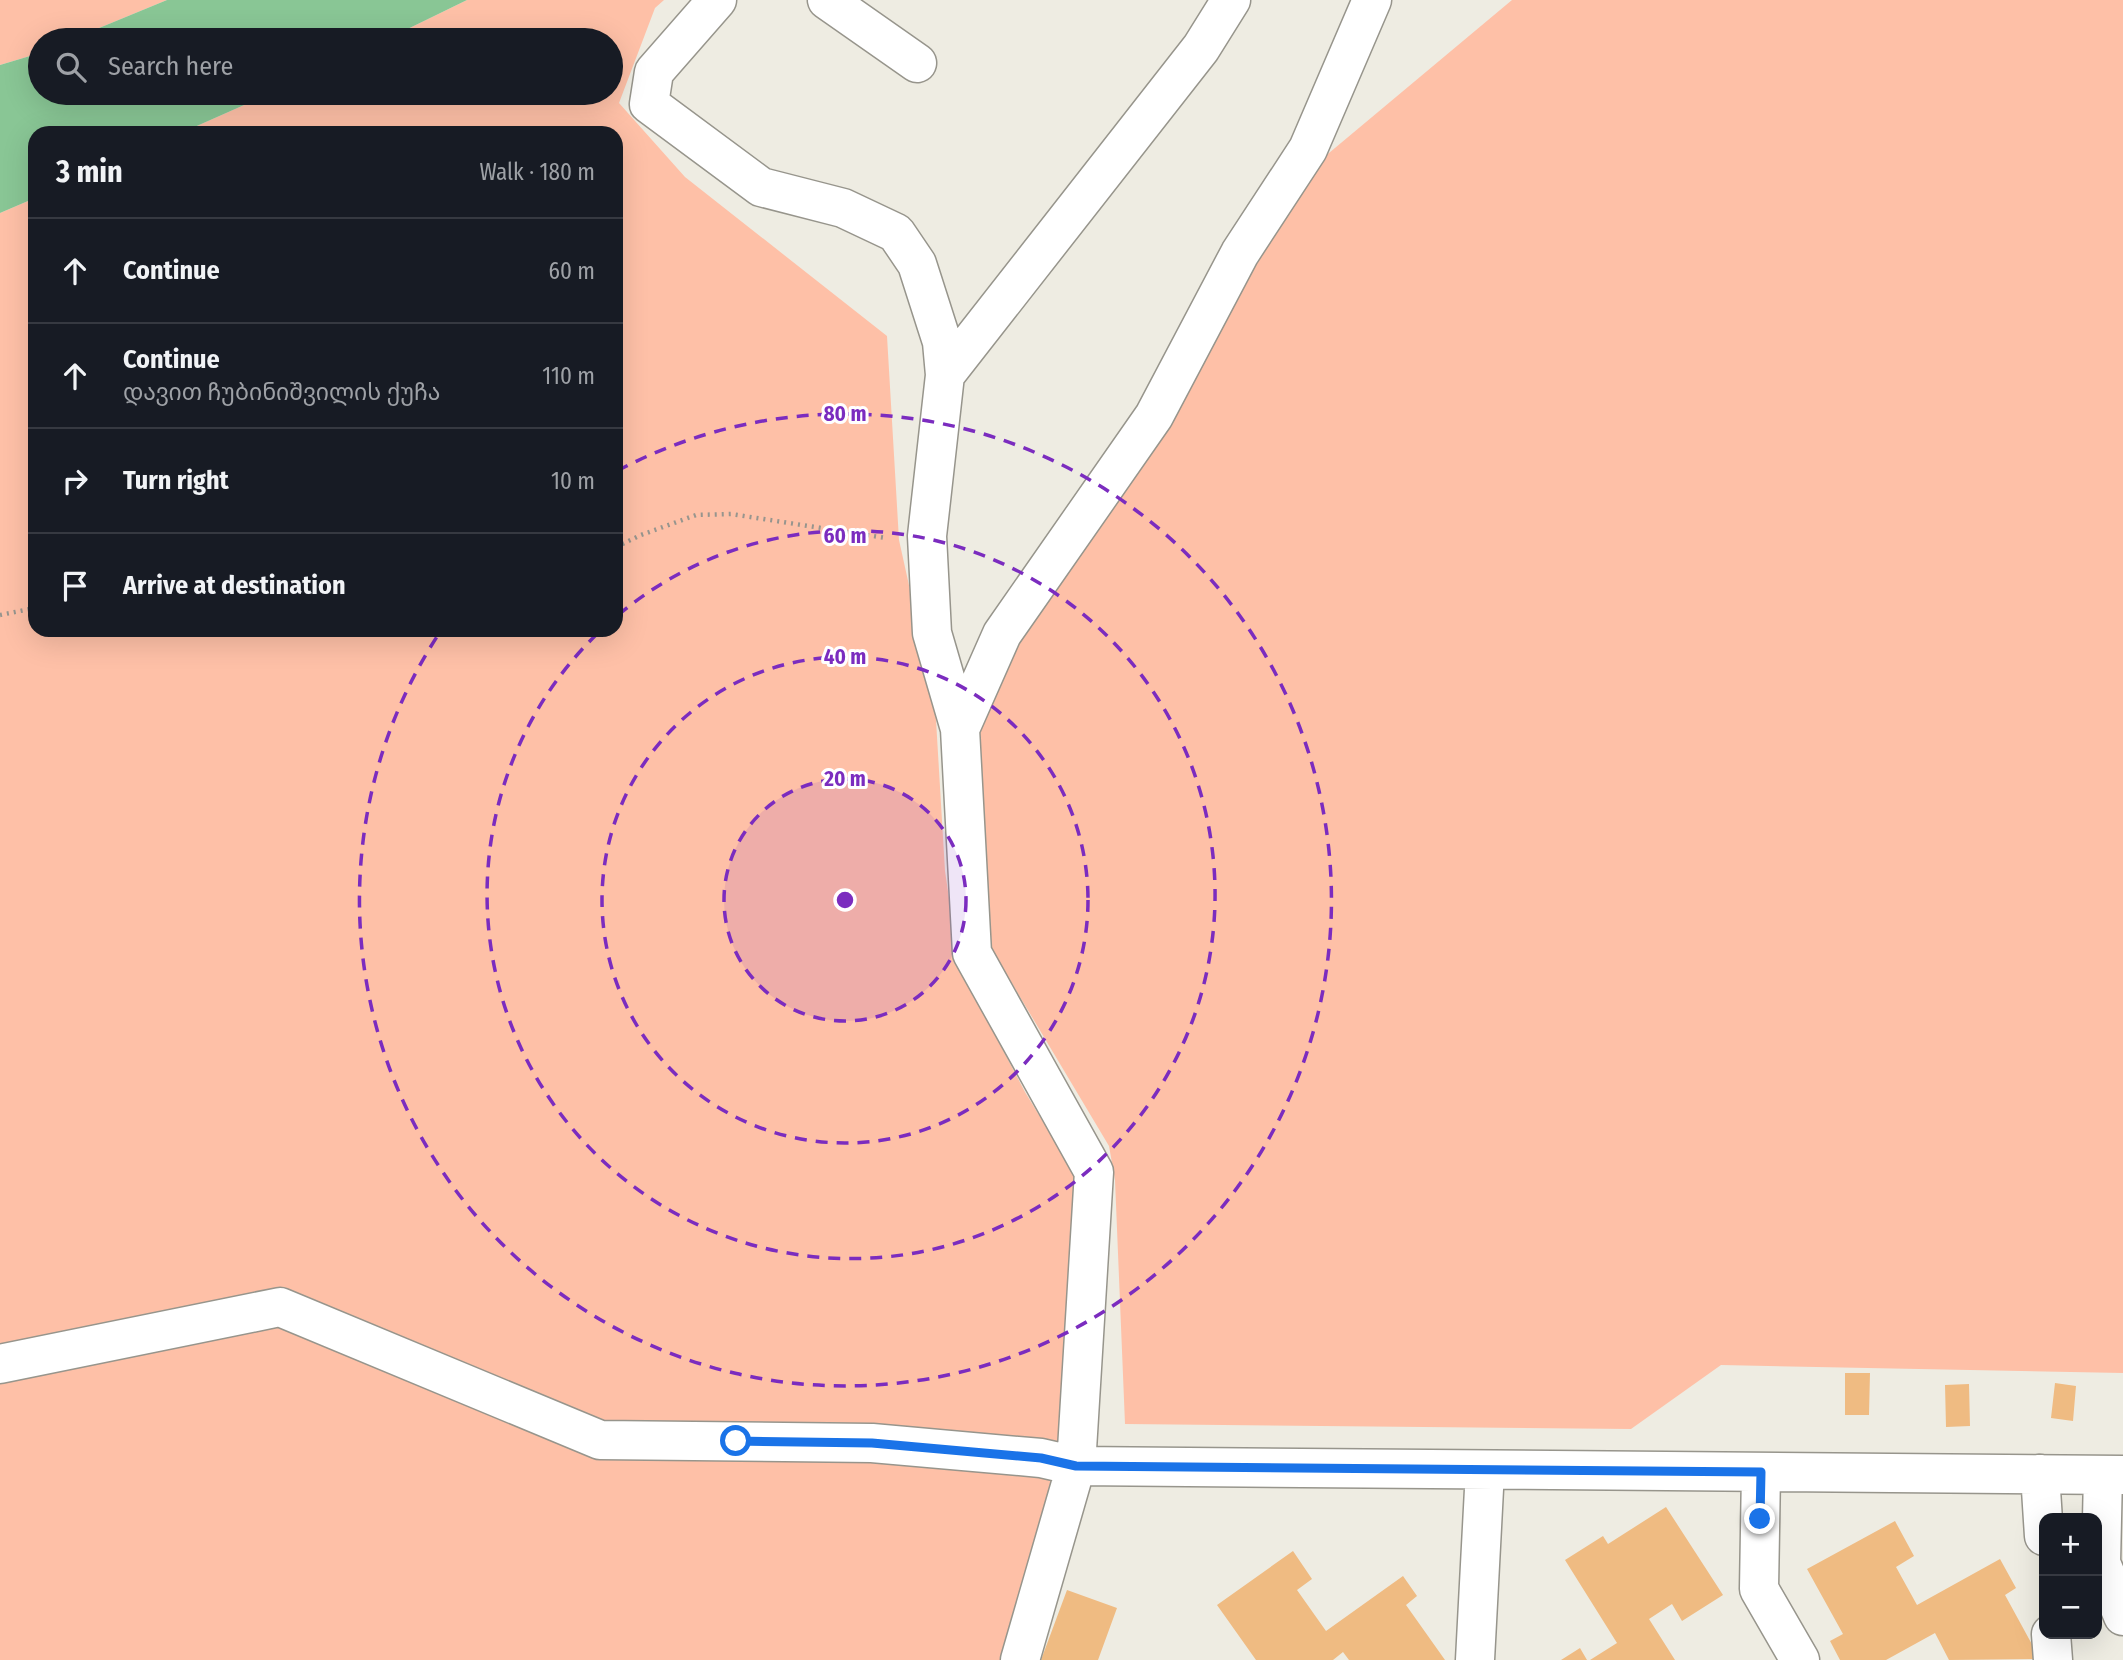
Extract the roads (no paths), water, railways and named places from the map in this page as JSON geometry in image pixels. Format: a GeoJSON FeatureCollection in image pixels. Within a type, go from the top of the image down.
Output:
{"type":"FeatureCollection","features":[{"type":"Feature","properties":{"kind":"street"},"geometry":{"type":"LineString","coordinates":[[717,0],[654,72],[649,104],[761,187],[843,208],[896,233],[917,264],[942,342],[945,375],[927,536],[932,633],[960,729],[972,953],[1094,1172],[1076,1466],[1020,1660]]}},
{"type":"Feature","properties":{"kind":"street"},"geometry":{"type":"LineString","coordinates":[[827,0],[917,63]]}},
{"type":"Feature","properties":{"kind":"street"},"geometry":{"type":"LineString","coordinates":[[945,375],[1201,48],[1231,0]]}},
{"type":"Feature","properties":{"kind":"street"},"geometry":{"type":"LineString","coordinates":[[960,729],[1002,634],[1154,416],[1240,253],[1308,149],[1372,0]]}},
{"type":"Feature","properties":{"kind":"street"},"geometry":{"type":"LineString","coordinates":[[0,1364],[280,1307],[600,1440],[872,1443],[1041,1458],[1076,1466],[2113,1475],[2101,1563],[2123,1616]]}},
{"type":"Feature","properties":{"kind":"street"},"geometry":{"type":"LineString","coordinates":[[1475,1660],[1485,1470]]}},
{"type":"Feature","properties":{"kind":"street"},"geometry":{"type":"LineString","coordinates":[[1761,1472],[1759,1589],[1800,1660]]}},
{"type":"Feature","properties":{"kind":"street"},"geometry":{"type":"LineString","coordinates":[[2040,1474],[2043,1513]]}},
{"type":"Feature","properties":{"kind":"street"},"geometry":{"type":"LineString","coordinates":[[2051,1639],[2053,1660]]}}]}
